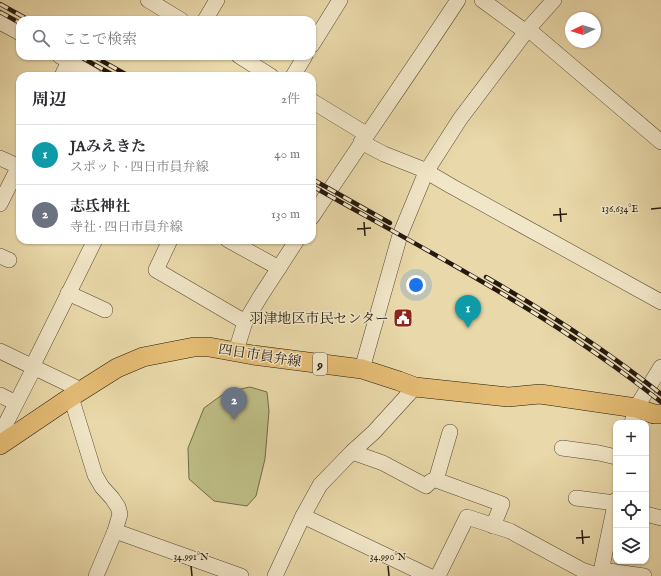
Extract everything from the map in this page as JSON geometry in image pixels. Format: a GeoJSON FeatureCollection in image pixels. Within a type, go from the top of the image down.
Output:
{"type":"FeatureCollection","features":[{"type":"Feature","properties":{"kind":"main road","name":"四日市員弁線"},"geometry":{"type":"LineString","coordinates":[[1,438],[117,368],[143,357],[194,347],[210,347],[253,355],[362,369],[415,387],[508,397],[540,394],[634,415],[661,414]]}},
{"type":"Feature","properties":{"kind":"street"},"geometry":{"type":"LineString","coordinates":[[148,0],[174,16]]}},
{"type":"Feature","properties":{"kind":"street"},"geometry":{"type":"LineString","coordinates":[[207,16],[217,0]]}},
{"type":"Feature","properties":{"kind":"street"},"geometry":{"type":"LineString","coordinates":[[316,39],[340,0]]}},
{"type":"Feature","properties":{"kind":"street"},"geometry":{"type":"LineString","coordinates":[[316,211],[458,0]]}},
{"type":"Feature","properties":{"kind":"street"},"geometry":{"type":"LineString","coordinates":[[482,0],[527,30],[661,142]]}},
{"type":"Feature","properties":{"kind":"street"},"geometry":{"type":"LineString","coordinates":[[362,369],[400,235],[426,172],[460,119],[527,30],[554,0]]}},
{"type":"Feature","properties":{"kind":"street"},"geometry":{"type":"LineString","coordinates":[[0,22],[16,31]]}},
{"type":"Feature","properties":{"kind":"street"},"geometry":{"type":"LineString","coordinates":[[63,72],[65,60]]}},
{"type":"Feature","properties":{"kind":"street"},"geometry":{"type":"LineString","coordinates":[[67,60],[87,72]]}},
{"type":"Feature","properties":{"kind":"street"},"geometry":{"type":"LineString","coordinates":[[245,60],[265,72]]}},
{"type":"Feature","properties":{"kind":"street"},"geometry":{"type":"LineString","coordinates":[[295,72],[303,60]]}},
{"type":"Feature","properties":{"kind":"street"},"geometry":{"type":"LineString","coordinates":[[316,104],[384,154],[422,169],[661,302]]}},
{"type":"Feature","properties":{"kind":"street"},"geometry":{"type":"LineString","coordinates":[[0,158],[16,164]]}},
{"type":"Feature","properties":{"kind":"street"},"geometry":{"type":"LineString","coordinates":[[0,204],[16,174]]}},
{"type":"Feature","properties":{"kind":"street"},"geometry":{"type":"LineString","coordinates":[[1,438],[16,403],[92,244]]}},
{"type":"Feature","properties":{"kind":"street"},"geometry":{"type":"LineString","coordinates":[[168,244],[156,270],[245,322]]}},
{"type":"Feature","properties":{"kind":"street"},"geometry":{"type":"LineString","coordinates":[[235,244],[279,268]]}},
{"type":"Feature","properties":{"kind":"street"},"geometry":{"type":"LineString","coordinates":[[236,351],[245,322],[294,244]]}},
{"type":"Feature","properties":{"kind":"street"},"geometry":{"type":"LineString","coordinates":[[68,293],[105,310]]}},
{"type":"Feature","properties":{"kind":"street"},"geometry":{"type":"LineString","coordinates":[[0,351],[33,367],[76,394],[96,475],[102,487],[118,507],[120,514],[115,531],[96,576]]}},
{"type":"Feature","properties":{"kind":"street"},"geometry":{"type":"LineString","coordinates":[[634,415],[661,367]]}},
{"type":"Feature","properties":{"kind":"street"},"geometry":{"type":"LineString","coordinates":[[275,576],[303,516],[320,485],[374,432],[415,387]]}},
{"type":"Feature","properties":{"kind":"street"},"geometry":{"type":"LineString","coordinates":[[0,396],[16,403]]}},
{"type":"Feature","properties":{"kind":"street"},"geometry":{"type":"LineString","coordinates":[[436,480],[450,432]]}},
{"type":"Feature","properties":{"kind":"street"},"geometry":{"type":"LineString","coordinates":[[562,448],[613,456]]}},
{"type":"Feature","properties":{"kind":"street"},"geometry":{"type":"LineString","coordinates":[[352,452],[384,463],[426,486],[430,481],[436,480],[502,504],[493,526]]}},
{"type":"Feature","properties":{"kind":"street"},"geometry":{"type":"LineString","coordinates":[[576,498],[613,504]]}},
{"type":"Feature","properties":{"kind":"street"},"geometry":{"type":"LineString","coordinates":[[649,515],[661,518]]}},
{"type":"Feature","properties":{"kind":"street"},"geometry":{"type":"LineString","coordinates":[[303,516],[429,576]]}},
{"type":"Feature","properties":{"kind":"street"},"geometry":{"type":"LineString","coordinates":[[438,576],[468,517],[510,531],[582,570],[601,574],[644,576]]}},
{"type":"Feature","properties":{"kind":"street"},"geometry":{"type":"LineString","coordinates":[[601,574],[613,518]]}},
{"type":"Feature","properties":{"kind":"street"},"geometry":{"type":"LineString","coordinates":[[115,531],[241,576]]}},
{"type":"Feature","properties":{"kind":"shaded area"},"geometry":{"type":"Polygon","coordinates":[[[250,387],[267,392],[269,411],[265,459],[256,496],[247,506],[214,501],[189,479],[188,448],[204,408],[226,392],[250,387]]]}},
{"type":"Feature","properties":{"kind":"railway"},"geometry":{"type":"LineString","coordinates":[[0,4],[22,16]]}},
{"type":"Feature","properties":{"kind":"railway"},"geometry":{"type":"LineString","coordinates":[[0,12],[16,21]]}},
{"type":"Feature","properties":{"kind":"railway"},"geometry":{"type":"LineString","coordinates":[[86,60],[108,72]]}},
{"type":"Feature","properties":{"kind":"railway"},"geometry":{"type":"LineString","coordinates":[[100,60],[122,72]]}},
{"type":"Feature","properties":{"kind":"railway"},"geometry":{"type":"LineString","coordinates":[[316,181],[390,223]]}},
{"type":"Feature","properties":{"kind":"railway"},"geometry":{"type":"LineString","coordinates":[[316,188],[447,261],[535,314],[578,341],[661,402]]}},
{"type":"Feature","properties":{"kind":"railway"},"geometry":{"type":"LineString","coordinates":[[486,277],[576,332],[661,394]]}},
{"type":"Feature","properties":{"kind":"place","name":"羽津地区市民センター"},"geometry":{"type":"Point","coordinates":[403,318]}},
{"type":"Feature","properties":{"kind":"place","name":"JAみえきた"},"geometry":{"type":"Point","coordinates":[468,328]}},
{"type":"Feature","properties":{"kind":"place","name":"志氐神社"},"geometry":{"type":"Point","coordinates":[234,420]}}]}
